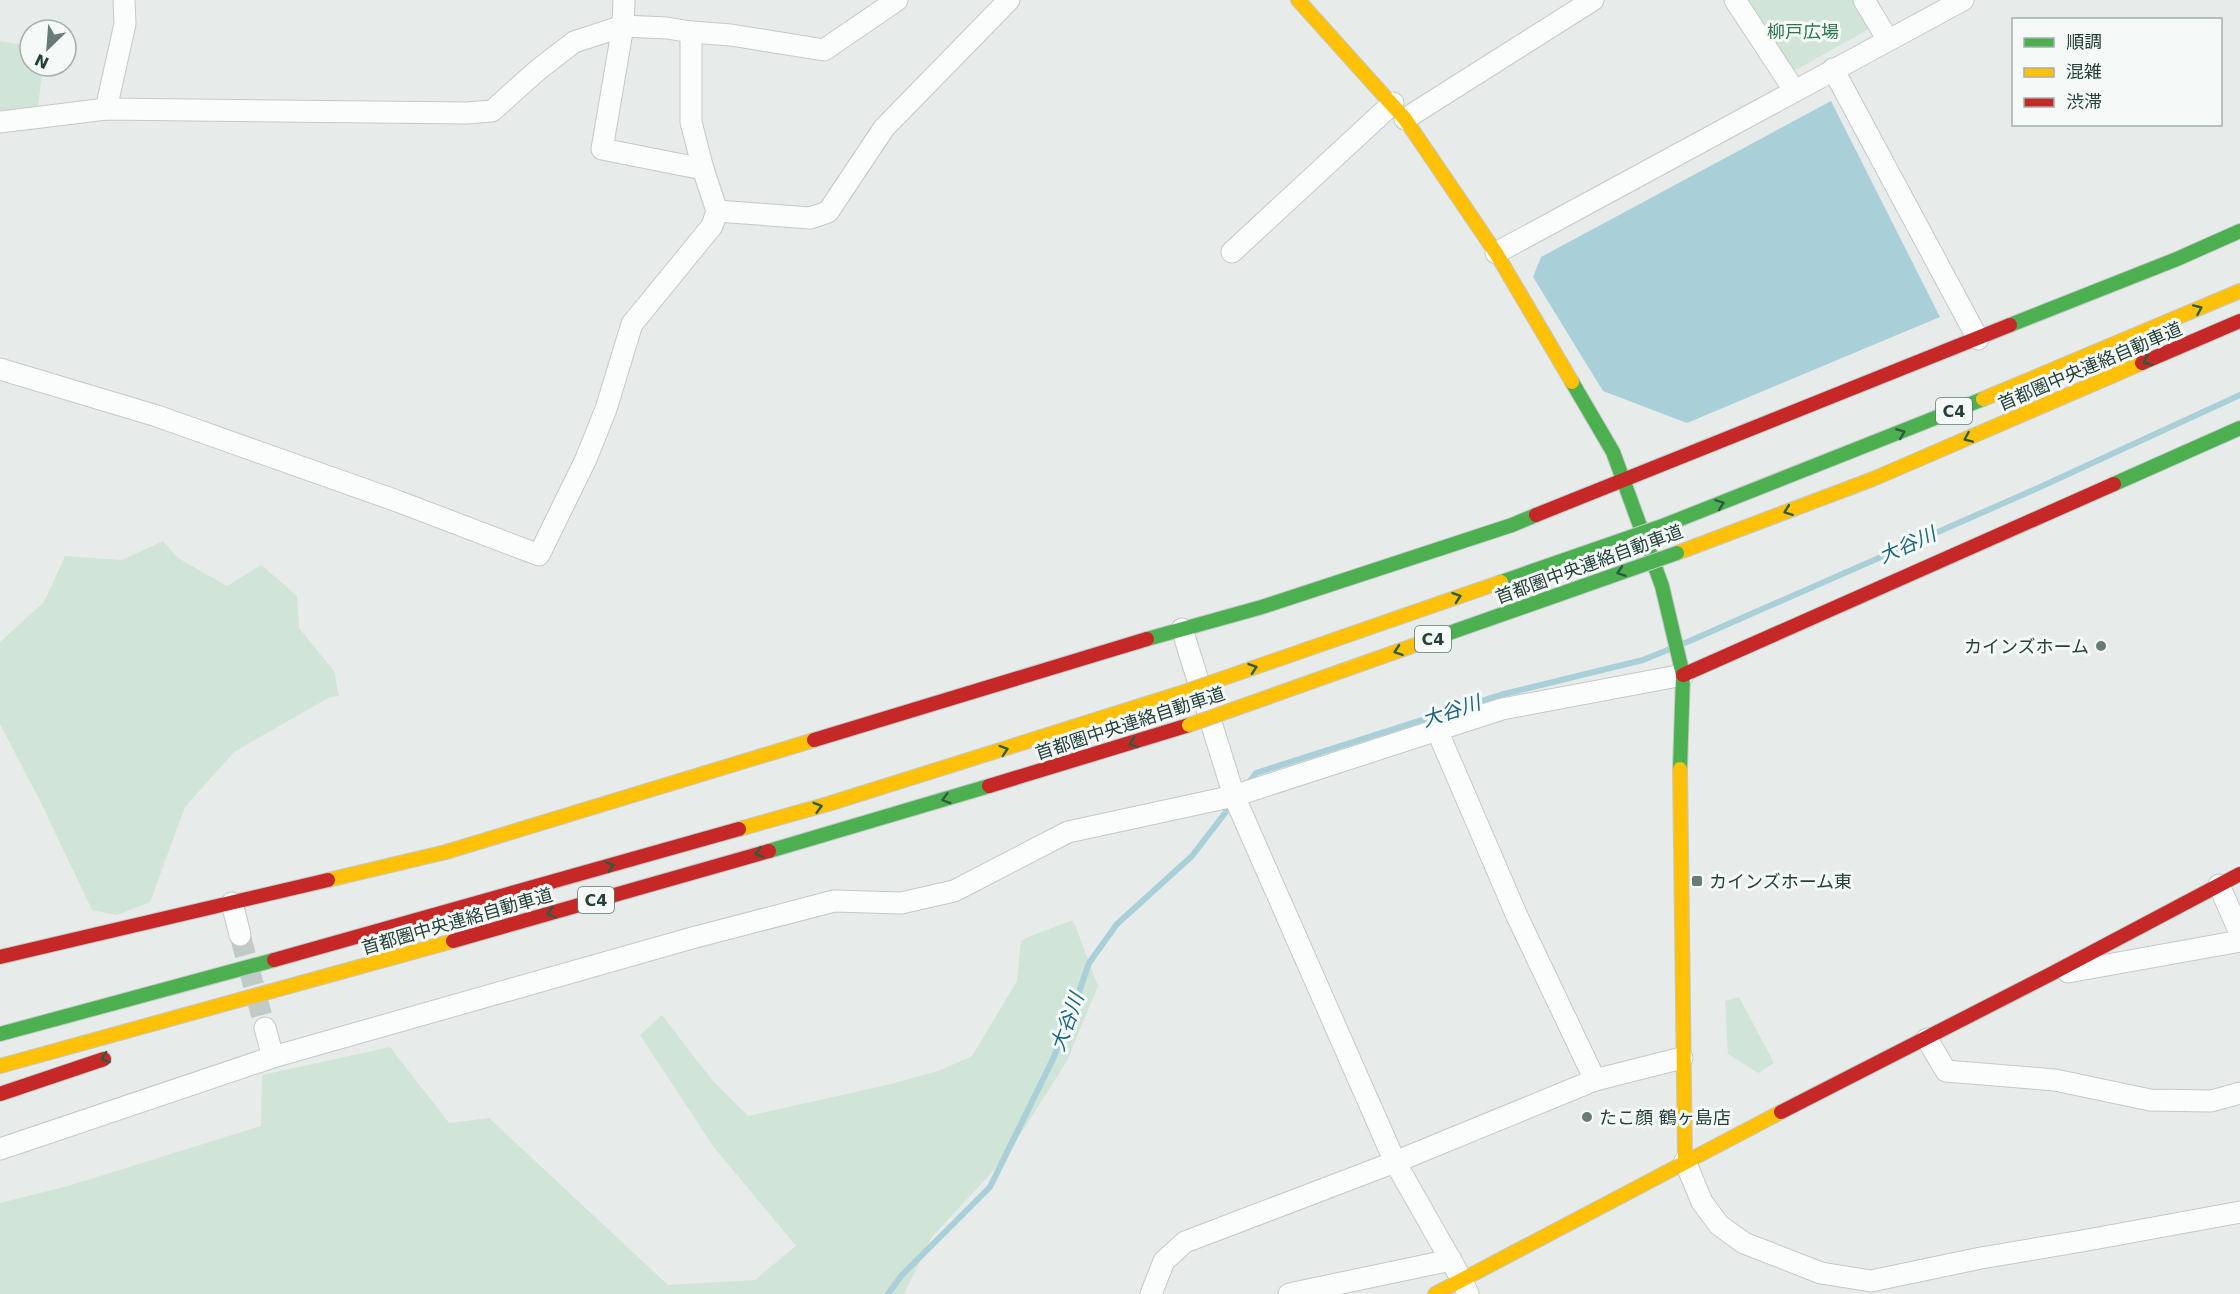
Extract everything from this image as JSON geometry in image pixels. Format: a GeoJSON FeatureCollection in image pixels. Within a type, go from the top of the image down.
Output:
{"type":"FeatureCollection","features":[{"type":"Feature","properties":{"kind":"main road"},"geometry":{"type":"LineString","coordinates":[[1299,0],[1399,111],[1496,253],[1613,452],[1662,586],[1683,675],[1679,796],[1685,1161]]}},
{"type":"Feature","properties":{"kind":"main road"},"geometry":{"type":"LineString","coordinates":[[0,957],[446,852],[1182,629],[1262,607],[1512,525],[2166,264],[2240,231]]}},
{"type":"Feature","properties":{"kind":"main road","name":"首都圏中央連絡自動車道"},"geometry":{"type":"LineString","coordinates":[[0,1034],[392,928],[828,804],[1178,694],[1665,525],[1884,440],[2240,291]]}},
{"type":"Feature","properties":{"kind":"main road","name":"首都圏中央連絡自動車道"},"geometry":{"type":"LineString","coordinates":[[0,1066],[398,957],[1005,782],[1189,725],[1677,553],[1873,479],[2240,321]]}},
{"type":"Feature","properties":{"kind":"main road"},"geometry":{"type":"LineString","coordinates":[[1683,675],[2240,428]]}},
{"type":"Feature","properties":{"kind":"main road"},"geometry":{"type":"LineString","coordinates":[[1435,1294],[1465,1287],[1685,1161],[1927,1039],[2240,874]]}},
{"type":"Feature","properties":{"kind":"main road"},"geometry":{"type":"LineString","coordinates":[[81,998],[392,928]]}},
{"type":"Feature","properties":{"kind":"main road"},"geometry":{"type":"LineString","coordinates":[[210,1022],[398,957]]}},
{"type":"Feature","properties":{"kind":"main road"},"geometry":{"type":"LineString","coordinates":[[0,1094],[121,1053]]}},
{"type":"Feature","properties":{"kind":"street"},"geometry":{"type":"LineString","coordinates":[[106,109],[125,24],[124,0]]}},
{"type":"Feature","properties":{"kind":"street"},"geometry":{"type":"LineString","coordinates":[[624,0],[623,26],[602,149],[703,169]]}},
{"type":"Feature","properties":{"kind":"street"},"geometry":{"type":"LineString","coordinates":[[0,122],[106,109],[467,113],[492,111],[539,69],[574,42],[623,26],[667,27],[824,50],[897,0]]}},
{"type":"Feature","properties":{"kind":"street"},"geometry":{"type":"LineString","coordinates":[[717,211],[810,218],[828,212],[884,128],[1009,0]]}},
{"type":"Feature","properties":{"kind":"street"},"geometry":{"type":"LineString","coordinates":[[1232,252],[1399,111],[1593,0]]}},
{"type":"Feature","properties":{"kind":"street"},"geometry":{"type":"LineString","coordinates":[[1735,0],[1794,90]]}},
{"type":"Feature","properties":{"kind":"street"},"geometry":{"type":"LineString","coordinates":[[1864,0],[1888,40]]}},
{"type":"Feature","properties":{"kind":"street"},"geometry":{"type":"LineString","coordinates":[[1496,253],[1963,0]]}},
{"type":"Feature","properties":{"kind":"street"},"geometry":{"type":"LineString","coordinates":[[0,369],[157,416],[397,501],[539,555],[586,459],[606,409],[632,324],[712,226],[717,211],[691,122],[691,32]]}},
{"type":"Feature","properties":{"kind":"street"},"geometry":{"type":"LineString","coordinates":[[1833,69],[1977,339]]}},
{"type":"Feature","properties":{"kind":"street"},"geometry":{"type":"LineString","coordinates":[[1182,629],[1234,796],[1395,1162],[1465,1287]]}},
{"type":"Feature","properties":{"kind":"street"},"geometry":{"type":"LineString","coordinates":[[0,1149],[273,1057],[692,938],[834,902],[901,903],[954,891],[1068,832],[1234,796],[1502,709],[1683,675]]}},
{"type":"Feature","properties":{"kind":"street"},"geometry":{"type":"LineString","coordinates":[[1437,730],[1517,916],[1595,1080]]}},
{"type":"Feature","properties":{"kind":"street"},"geometry":{"type":"LineString","coordinates":[[2219,885],[2240,933]]}},
{"type":"Feature","properties":{"kind":"street"},"geometry":{"type":"LineString","coordinates":[[232,903],[240,935]]}},
{"type":"Feature","properties":{"kind":"street"},"geometry":{"type":"LineString","coordinates":[[2049,975],[2240,941]]}},
{"type":"Feature","properties":{"kind":"street"},"geometry":{"type":"LineString","coordinates":[[265,1028],[273,1057]]}},
{"type":"Feature","properties":{"kind":"street"},"geometry":{"type":"LineString","coordinates":[[1927,1039],[1946,1071],[2055,1080],[2151,1100],[2211,1101],[2240,1093]]}},
{"type":"Feature","properties":{"kind":"street"},"geometry":{"type":"LineString","coordinates":[[1151,1294],[1164,1261],[1185,1242],[1395,1162],[1595,1080],[1682,1058]]}},
{"type":"Feature","properties":{"kind":"street"},"geometry":{"type":"LineString","coordinates":[[1685,1161],[1702,1202],[1719,1225],[1744,1243],[1821,1273],[1872,1288],[1981,1258],[2082,1242],[2240,1212]]}},
{"type":"Feature","properties":{"kind":"street"},"geometry":{"type":"LineString","coordinates":[[1289,1294],[1451,1260]]}},
{"type":"Feature","properties":{"kind":"green space","name":"柳戸広場"},"geometry":{"type":"Polygon","coordinates":[[[1745,0],[1854,0],[1871,28],[1792,72],[1745,0]]]}},
{"type":"Feature","properties":{"kind":"green space"},"geometry":{"type":"Polygon","coordinates":[[[0,41],[18,44],[18,78],[42,78],[38,106],[0,111],[0,41]]]}},
{"type":"Feature","properties":{"kind":"green space"},"geometry":{"type":"Polygon","coordinates":[[[163,541],[178,558],[227,586],[261,565],[297,596],[299,628],[334,671],[339,696],[330,697],[234,752],[185,807],[150,902],[117,915],[92,910],[0,724],[0,642],[44,602],[65,556],[122,560],[163,541]]]}},
{"type":"Feature","properties":{"kind":"green space"},"geometry":{"type":"Polygon","coordinates":[[[1073,920],[1098,986],[1067,1061],[1006,1157],[932,1237],[904,1294],[0,1294],[0,1203],[68,1186],[261,1126],[262,1075],[390,1047],[449,1123],[489,1118],[668,1285],[755,1280],[796,1246],[713,1146],[640,1035],[662,1015],[712,1080],[748,1116],[891,1084],[941,1070],[972,1056],[1017,981],[1021,941],[1073,920]]]}},
{"type":"Feature","properties":{"kind":"green space"},"geometry":{"type":"Polygon","coordinates":[[[1739,997],[1774,1063],[1758,1073],[1728,1054],[1725,1001],[1739,997]]]}},
{"type":"Feature","properties":{"kind":"water"},"geometry":{"type":"Polygon","coordinates":[[[1831,101],[1940,317],[1687,423],[1603,391],[1533,277],[1541,257],[1831,101]]]}},
{"type":"Feature","properties":{"kind":"waterway","name":"大谷川"},"geometry":{"type":"LineString","coordinates":[[1685,643],[2038,488],[2240,395]]}},
{"type":"Feature","properties":{"kind":"waterway","name":"大谷川"},"geometry":{"type":"LineString","coordinates":[[1248,784],[1256,773],[1500,695],[1643,660],[1670,649]]}},
{"type":"Feature","properties":{"kind":"waterway","name":"大谷川"},"geometry":{"type":"LineString","coordinates":[[888,1294],[902,1275],[990,1187],[1053,1059],[1089,963],[1117,924],[1192,856],[1232,804]]}},
{"type":"Feature","properties":{"kind":"tunnel"},"geometry":{"type":"LineString","coordinates":[[240,935],[265,1028]]}},
{"type":"Feature","properties":{"kind":"traffic: fast"},"geometry":{"type":"LineString","coordinates":[[2010,325],[2177,259],[2240,231]]}},
{"type":"Feature","properties":{"kind":"traffic: fast"},"geometry":{"type":"LineString","coordinates":[[1572,382],[1613,452],[1662,586],[1683,675],[1680,769]]}},
{"type":"Feature","properties":{"kind":"traffic: fast"},"geometry":{"type":"LineString","coordinates":[[1665,525],[1983,399]]}},
{"type":"Feature","properties":{"kind":"traffic: fast"},"geometry":{"type":"LineString","coordinates":[[2114,484],[2240,428]]}},
{"type":"Feature","properties":{"kind":"traffic: fast"},"geometry":{"type":"LineString","coordinates":[[1147,639],[1262,607],[1512,525],[1536,515]]}},
{"type":"Feature","properties":{"kind":"traffic: fast"},"geometry":{"type":"LineString","coordinates":[[1501,582],[1665,525]]}},
{"type":"Feature","properties":{"kind":"traffic: fast"},"geometry":{"type":"LineString","coordinates":[[1435,638],[1677,553]]}},
{"type":"Feature","properties":{"kind":"traffic: fast"},"geometry":{"type":"LineString","coordinates":[[769,851],[989,786]]}},
{"type":"Feature","properties":{"kind":"traffic: fast"},"geometry":{"type":"LineString","coordinates":[[0,1034],[274,960]]}},
{"type":"Feature","properties":{"kind":"traffic: slow"},"geometry":{"type":"LineString","coordinates":[[1298,0],[1405,119],[1496,253],[1572,382]]}},
{"type":"Feature","properties":{"kind":"traffic: slow"},"geometry":{"type":"LineString","coordinates":[[1983,399],[2240,291]]}},
{"type":"Feature","properties":{"kind":"traffic: slow"},"geometry":{"type":"LineString","coordinates":[[1677,553],[1873,479],[2142,363]]}},
{"type":"Feature","properties":{"kind":"traffic: slow"},"geometry":{"type":"LineString","coordinates":[[1178,694],[1501,582]]}},
{"type":"Feature","properties":{"kind":"traffic: slow"},"geometry":{"type":"LineString","coordinates":[[1189,725],[1435,638]]}},
{"type":"Feature","properties":{"kind":"traffic: slow"},"geometry":{"type":"LineString","coordinates":[[739,829],[828,804],[1178,694]]}},
{"type":"Feature","properties":{"kind":"traffic: slow"},"geometry":{"type":"LineString","coordinates":[[328,880],[446,852],[814,740]]}},
{"type":"Feature","properties":{"kind":"traffic: slow"},"geometry":{"type":"LineString","coordinates":[[1680,769],[1685,1161]]}},
{"type":"Feature","properties":{"kind":"traffic: slow"},"geometry":{"type":"LineString","coordinates":[[0,1066],[453,941]]}},
{"type":"Feature","properties":{"kind":"traffic: slow"},"geometry":{"type":"LineString","coordinates":[[1435,1294],[1781,1112]]}},
{"type":"Feature","properties":{"kind":"traffic: jam"},"geometry":{"type":"LineString","coordinates":[[2142,363],[2240,321]]}},
{"type":"Feature","properties":{"kind":"traffic: jam"},"geometry":{"type":"LineString","coordinates":[[1536,515],[2010,325]]}},
{"type":"Feature","properties":{"kind":"traffic: jam"},"geometry":{"type":"LineString","coordinates":[[1683,675],[2114,484]]}},
{"type":"Feature","properties":{"kind":"traffic: jam"},"geometry":{"type":"LineString","coordinates":[[814,740],[1147,639]]}},
{"type":"Feature","properties":{"kind":"traffic: jam"},"geometry":{"type":"LineString","coordinates":[[989,786],[1189,725]]}},
{"type":"Feature","properties":{"kind":"traffic: jam"},"geometry":{"type":"LineString","coordinates":[[274,960],[739,829]]}},
{"type":"Feature","properties":{"kind":"traffic: jam"},"geometry":{"type":"LineString","coordinates":[[453,941],[769,851]]}},
{"type":"Feature","properties":{"kind":"traffic: jam"},"geometry":{"type":"LineString","coordinates":[[1781,1112],[2240,874]]}},
{"type":"Feature","properties":{"kind":"traffic: jam"},"geometry":{"type":"LineString","coordinates":[[0,957],[328,880]]}},
{"type":"Feature","properties":{"kind":"traffic: jam"},"geometry":{"type":"LineString","coordinates":[[0,1094],[104,1059]]}},
{"type":"Feature","properties":{"kind":"place","name":"カインズホーム"},"geometry":{"type":"Point","coordinates":[2101,646]}},
{"type":"Feature","properties":{"kind":"place","name":"カインズホーム東"},"geometry":{"type":"Point","coordinates":[1697,881]}},
{"type":"Feature","properties":{"kind":"place","name":"たこ顔 鶴ヶ島店"},"geometry":{"type":"Point","coordinates":[1587,1117]}}]}
